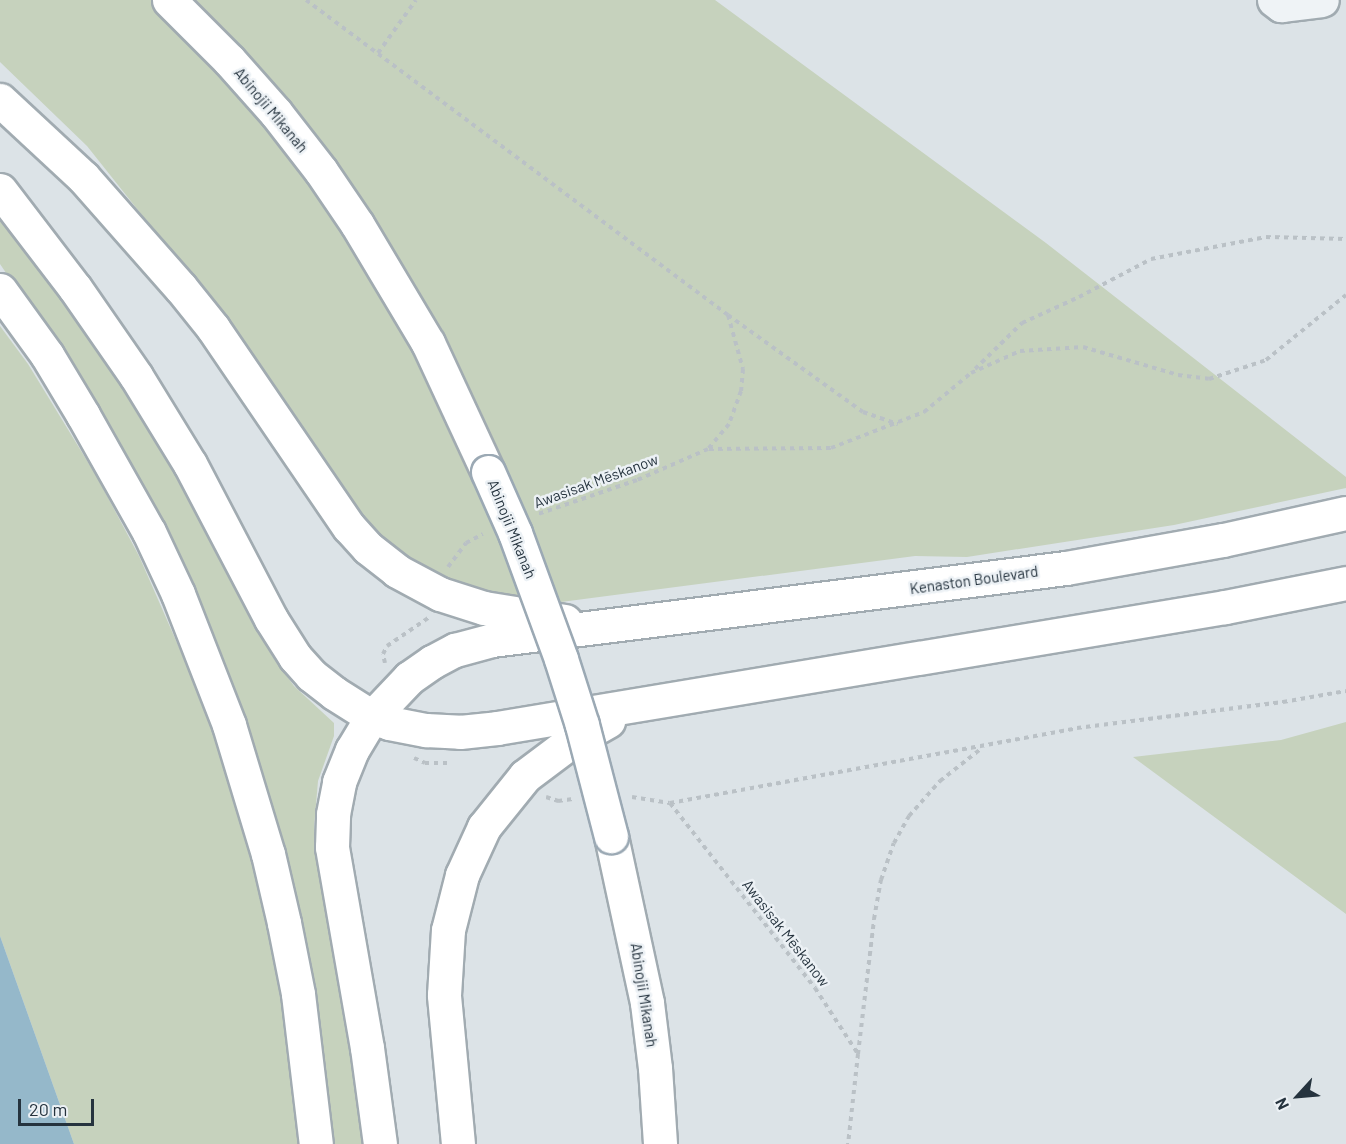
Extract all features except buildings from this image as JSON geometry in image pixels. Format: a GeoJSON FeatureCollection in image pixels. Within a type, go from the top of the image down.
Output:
{"type":"FeatureCollection","features":[{"type":"Feature","properties":{"kind":"main road","name":"Abinojii Mikanah"},"geometry":{"type":"LineString","coordinates":[[169,0],[229,60],[276,113],[321,171],[357,224],[428,343],[515,533],[561,659],[582,725],[612,836],[647,1003],[655,1068],[660,1144]]}},
{"type":"Feature","properties":{"kind":"main road"},"geometry":{"type":"LineString","coordinates":[[0,100],[83,177],[181,288],[245,374],[349,527],[368,548],[397,572],[440,594],[484,608],[599,626]]}},
{"type":"Feature","properties":{"kind":"main road"},"geometry":{"type":"LineString","coordinates":[[0,190],[75,288],[141,383],[190,464],[271,619],[295,657],[334,693],[372,717],[405,727],[460,732],[1225,608],[1346,584]]}},
{"type":"Feature","properties":{"kind":"main road"},"geometry":{"type":"LineString","coordinates":[[0,290],[47,355],[117,472],[178,594],[219,696],[249,785],[284,923],[298,994],[316,1144]]}},
{"type":"Feature","properties":{"kind":"main road","name":"Kenaston Boulevard"},"geometry":{"type":"LineString","coordinates":[[380,1144],[368,1048],[332,847],[333,814],[339,782],[352,750],[372,717],[394,692],[425,666],[455,650],[492,640],[1066,568],[1224,540],[1346,513]]}},
{"type":"Feature","properties":{"kind":"main road"},"geometry":{"type":"LineString","coordinates":[[458,1144],[448,1058],[444,995],[448,930],[462,875],[475,843],[497,807],[525,776],[569,743],[641,704]]}},
{"type":"Feature","properties":{"kind":"street"},"geometry":{"type":"LineString","coordinates":[[1274,0],[1281,5],[1322,0]]}},
{"type":"Feature","properties":{"kind":"path"},"geometry":{"type":"LineString","coordinates":[[306,0],[728,315],[863,412],[898,424]]}},
{"type":"Feature","properties":{"kind":"path"},"geometry":{"type":"LineString","coordinates":[[378,53],[416,0]]}},
{"type":"Feature","properties":{"kind":"path"},"geometry":{"type":"LineString","coordinates":[[708,449],[831,448],[898,424],[924,412],[971,373],[1022,323],[1079,297],[1151,259],[1266,237],[1346,239]]}},
{"type":"Feature","properties":{"kind":"path"},"geometry":{"type":"LineString","coordinates":[[971,373],[1020,351],[1083,347],[1178,375],[1209,379],[1266,360],[1346,295]]}},
{"type":"Feature","properties":{"kind":"path","name":"Awasisak Mēskanow"},"geometry":{"type":"LineString","coordinates":[[533,516],[637,480],[708,449],[729,424],[741,391],[743,369],[728,315]]}},
{"type":"Feature","properties":{"kind":"path"},"geometry":{"type":"LineString","coordinates":[[394,692],[384,660],[385,651],[392,643],[428,618],[440,594],[446,569],[456,555],[473,537],[493,530]]}},
{"type":"Feature","properties":{"kind":"path"},"geometry":{"type":"LineString","coordinates":[[627,797],[670,803],[1077,728],[1283,702],[1346,691]]}},
{"type":"Feature","properties":{"kind":"path"},"geometry":{"type":"LineString","coordinates":[[405,727],[411,753],[417,761],[457,763]]}},
{"type":"Feature","properties":{"kind":"path"},"geometry":{"type":"LineString","coordinates":[[848,1144],[881,880],[894,843],[909,816],[940,781],[985,746]]}},
{"type":"Feature","properties":{"kind":"path"},"geometry":{"type":"LineString","coordinates":[[525,776],[549,800],[583,798]]}},
{"type":"Feature","properties":{"kind":"path","name":"Awasisak Mēskanow"},"geometry":{"type":"LineString","coordinates":[[670,803],[814,988],[858,1054]]}},
{"type":"Feature","properties":{"kind":"green space"},"geometry":{"type":"Polygon","coordinates":[[[0,0],[715,0],[1046,243],[1346,477],[1346,488],[1174,525],[967,557],[915,556],[561,602],[526,604],[439,584],[362,529],[250,351],[87,146],[0,62],[0,0]]]}},
{"type":"Feature","properties":{"kind":"green space"},"geometry":{"type":"Polygon","coordinates":[[[0,207],[137,409],[175,472],[271,654],[294,686],[334,723],[334,736],[318,781],[314,828],[355,1072],[364,1144],[331,1144],[316,1006],[291,880],[243,715],[214,640],[134,471],[94,403],[0,264],[0,207]]]}},
{"type":"Feature","properties":{"kind":"green space"},"geometry":{"type":"Polygon","coordinates":[[[0,326],[28,364],[97,477],[139,556],[202,700],[232,788],[268,923],[279,978],[300,1144],[74,1144],[0,936],[0,326]]]}},
{"type":"Feature","properties":{"kind":"green space"},"geometry":{"type":"Polygon","coordinates":[[[1346,722],[1346,914],[1133,757],[1281,740],[1346,722]]]}},
{"type":"Feature","properties":{"kind":"water"},"geometry":{"type":"Polygon","coordinates":[[[0,936],[74,1144],[0,1144],[0,936]]]}}]}
